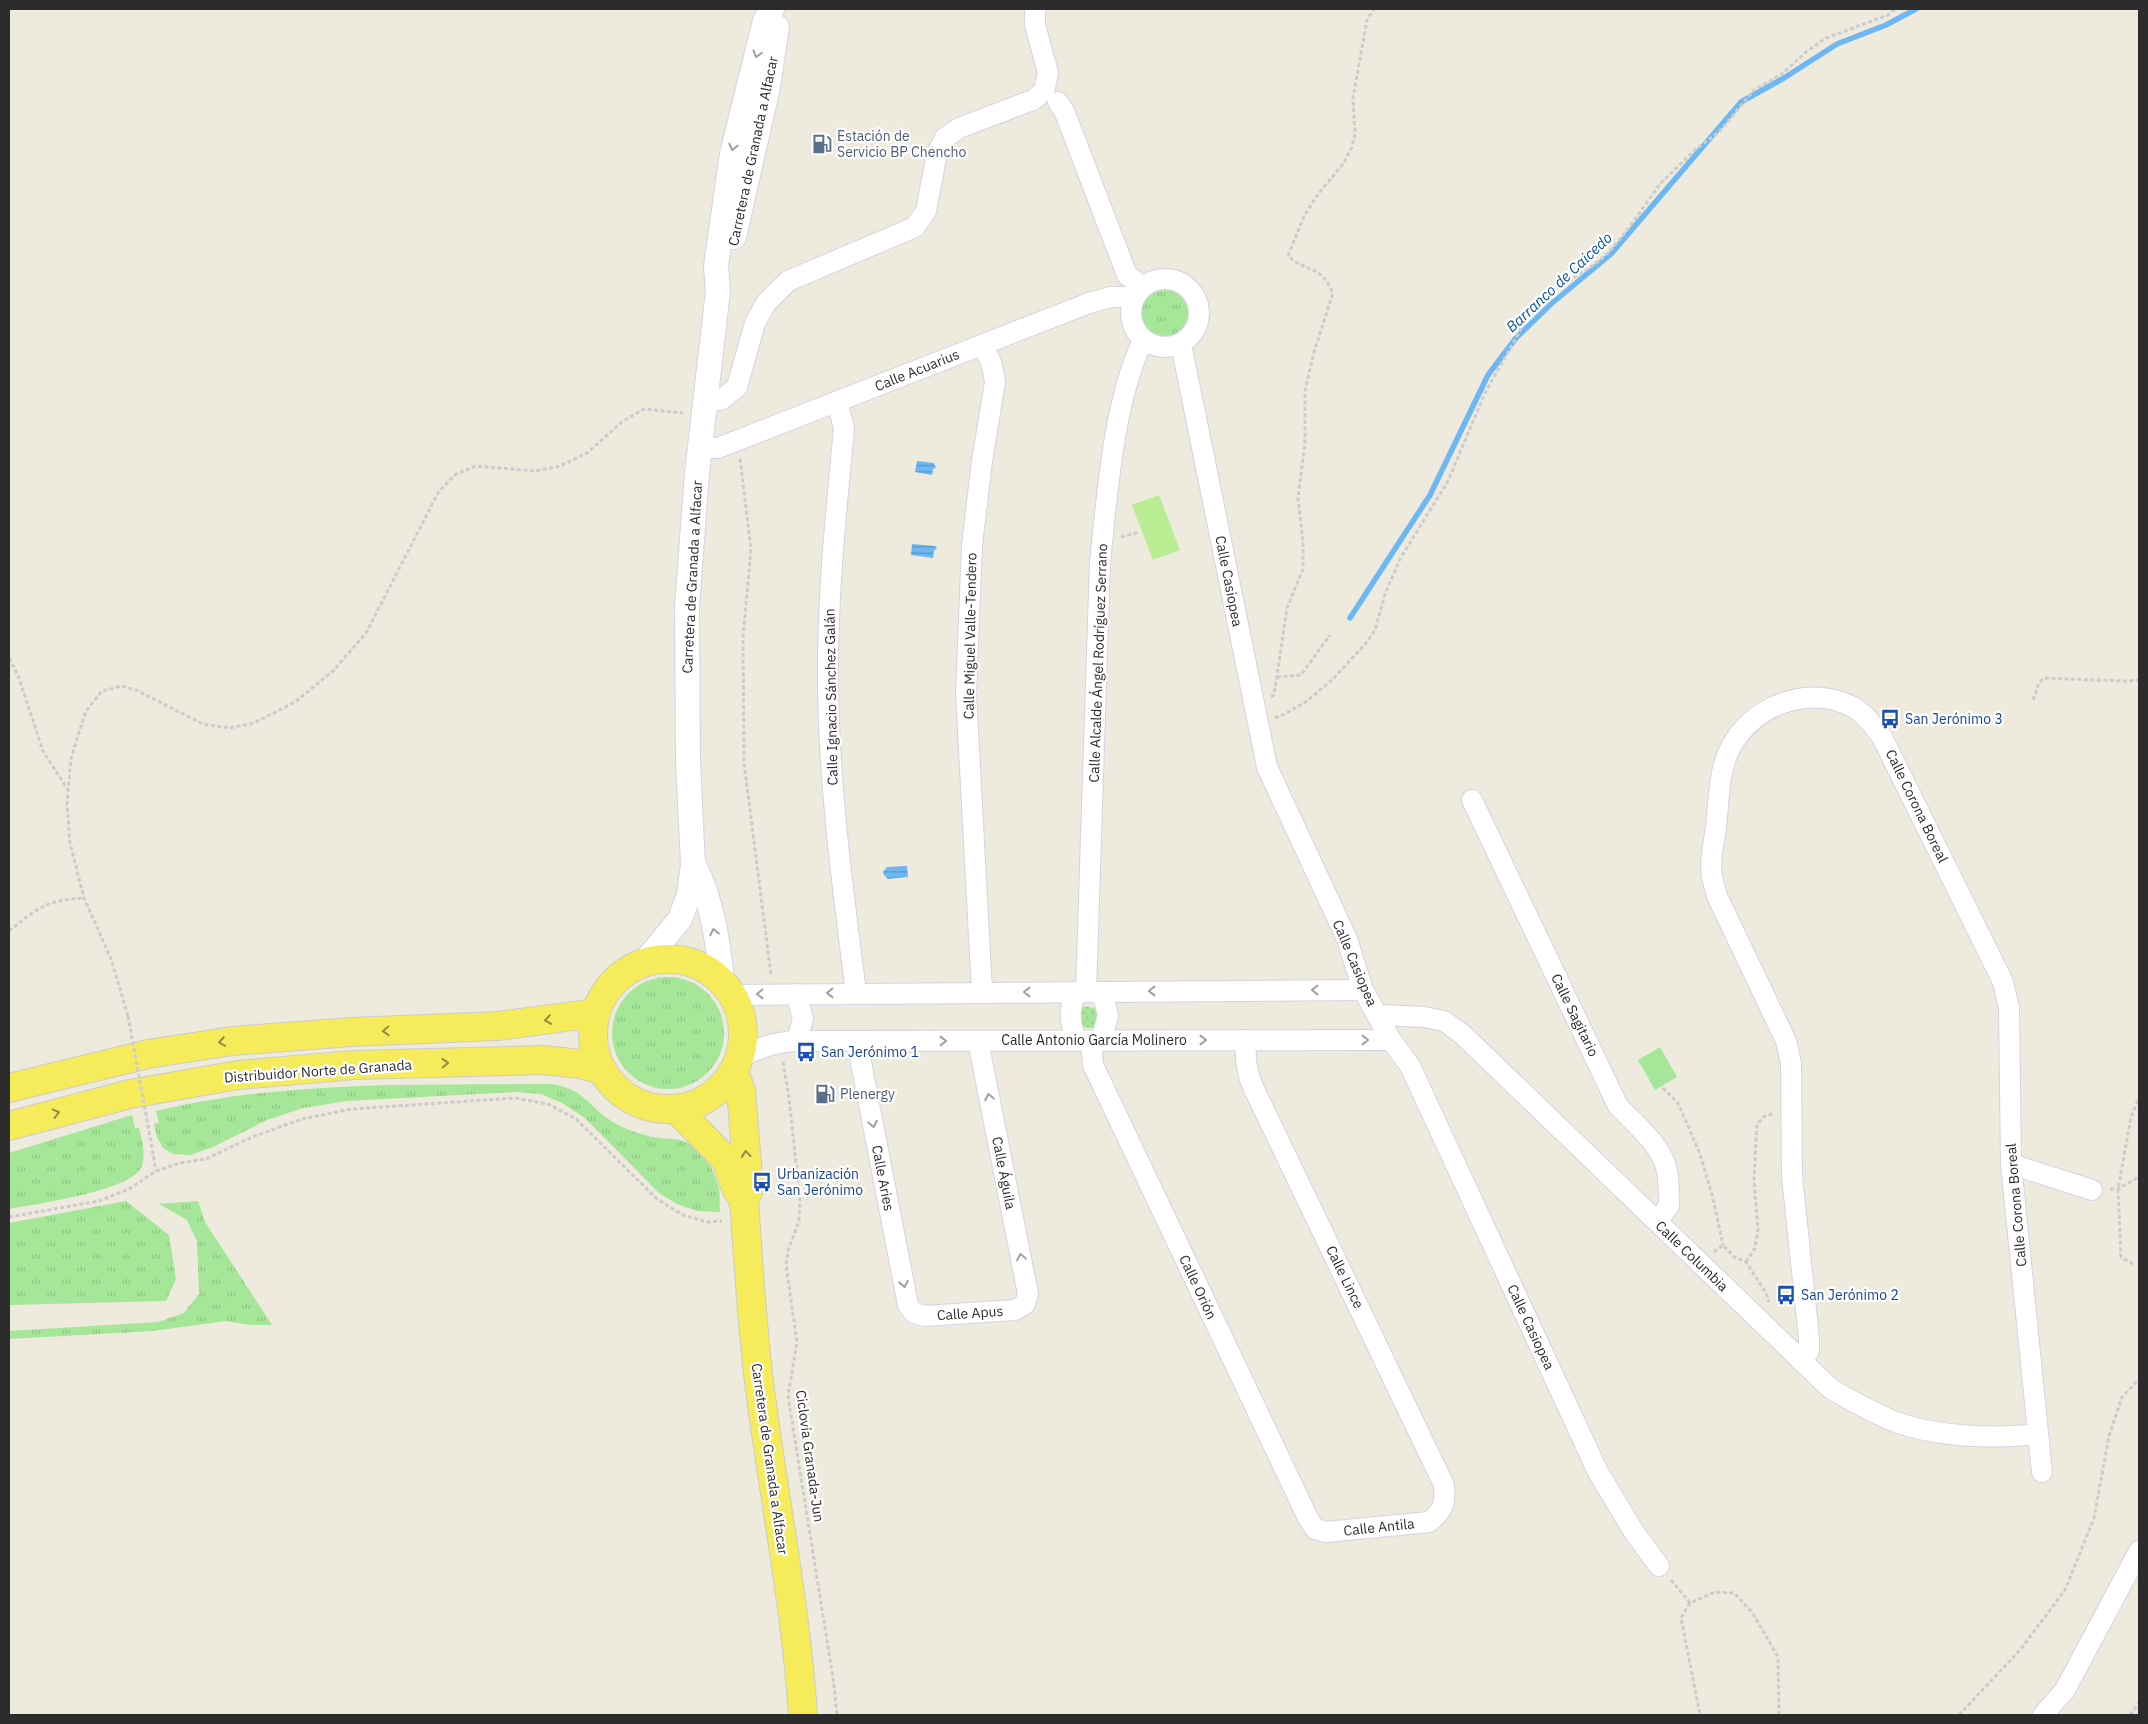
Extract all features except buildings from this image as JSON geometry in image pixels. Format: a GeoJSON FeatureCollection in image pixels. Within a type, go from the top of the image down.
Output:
{"type":"FeatureCollection","features":[{"type":"Feature","properties":{"kind":"main road"},"geometry":{"type":"LineString","coordinates":[[664,959],[685,961],[704,968],[727,988],[742,1016],[744,1038],[737,1064],[719,1090],[699,1103],[676,1109],[654,1108],[633,1101],[615,1088],[602,1070],[595,1052],[593,1032],[596,1013],[606,992],[622,975],[643,964],[664,959]]}},
{"type":"Feature","properties":{"kind":"main road"},"geometry":{"type":"LineString","coordinates":[[9,1088],[148,1054],[232,1041],[351,1032],[498,1026],[596,1013]]}},
{"type":"Feature","properties":{"kind":"main road","name":"Distribuidor Norte de Granada"},"geometry":{"type":"LineString","coordinates":[[9,1126],[130,1094],[238,1075],[354,1066],[544,1060],[580,1064],[602,1070]]}},
{"type":"Feature","properties":{"kind":"main road","name":"Carretera de Granada a Alfacar"},"geometry":{"type":"LineString","coordinates":[[737,1064],[749,1189],[745,1210],[750,1304],[760,1395],[793,1623],[803,1715]]}},
{"type":"Feature","properties":{"kind":"main road","name":"Carretera de Granada a Alfacar"},"geometry":{"type":"LineString","coordinates":[[676,1109],[726,1160],[745,1210]]}},
{"type":"Feature","properties":{"kind":"street","name":"Carretera de Granada a Alfacar"},"geometry":{"type":"LineString","coordinates":[[643,964],[680,918],[689,895],[693,864],[686,666],[690,549],[718,291],[716,266],[732,154],[765,21],[772,9]]}},
{"type":"Feature","properties":{"kind":"street","name":"Carretera de Granada a Alfacar"},"geometry":{"type":"LineString","coordinates":[[718,291],[729,262],[768,87],[778,21],[776,9]]}},
{"type":"Feature","properties":{"kind":"street"},"geometry":{"type":"LineString","coordinates":[[705,407],[721,400],[737,387],[755,324],[766,303],[788,281],[915,227],[926,211],[937,153],[946,138],[959,128],[1033,100],[1044,91],[1048,73],[1035,25],[1035,9]]}},
{"type":"Feature","properties":{"kind":"street"},"geometry":{"type":"LineString","coordinates":[[1058,102],[1065,114],[1127,275],[1139,292]]}},
{"type":"Feature","properties":{"kind":"street"},"geometry":{"type":"LineString","coordinates":[[1170,280],[1186,286],[1194,294],[1199,304],[1200,316],[1197,328],[1191,337],[1181,344],[1162,348],[1143,340],[1131,320],[1131,308],[1139,292],[1153,281],[1170,280]]}},
{"type":"Feature","properties":{"kind":"street","name":"Calle Acuarius"},"geometry":{"type":"LineString","coordinates":[[700,447],[718,448],[1089,303],[1139,292]]}},
{"type":"Feature","properties":{"kind":"street","name":"Calle Alcalde Ángel Rodríguez Serrano"},"geometry":{"type":"LineString","coordinates":[[1088,992],[1100,561],[1108,490],[1121,411],[1133,362],[1143,340]]}},
{"type":"Feature","properties":{"kind":"street","name":"Calle Miguel Valle-Tendero"},"geometry":{"type":"LineString","coordinates":[[982,992],[966,693],[972,545],[982,461],[995,382],[992,365],[983,344]]}},
{"type":"Feature","properties":{"kind":"street","name":"Calle Casiopea"},"geometry":{"type":"LineString","coordinates":[[1181,344],[1267,766],[1347,939],[1364,990],[1391,1040],[1410,1066],[1598,1472],[1634,1532],[1659,1566]]}},
{"type":"Feature","properties":{"kind":"street","name":"Calle Ignacio Sánchez Galán"},"geometry":{"type":"LineString","coordinates":[[837,402],[844,428],[828,603],[828,685],[837,844],[856,993]]}},
{"type":"Feature","properties":{"kind":"street","name":"Calle Corona Boreal"},"geometry":{"type":"LineString","coordinates":[[1801,1361],[1809,1351],[1810,1338],[1792,1176],[1791,1063],[1786,1041],[1717,896],[1711,866],[1722,778],[1726,758],[1734,740],[1748,724],[1763,712],[1781,703],[1798,698],[1818,697],[1837,700],[1861,713],[1882,737],[2003,982],[2009,1008],[2011,1164],[2042,1472]]}},
{"type":"Feature","properties":{"kind":"street","name":"Calle Sagitario"},"geometry":{"type":"LineString","coordinates":[[1472,800],[1618,1106],[1652,1143],[1663,1159],[1667,1171],[1669,1206],[1657,1221]]}},
{"type":"Feature","properties":{"kind":"street","name":"Carretera de Granada a Alfacar"},"geometry":{"type":"LineString","coordinates":[[693,864],[704,885],[727,988]]}},
{"type":"Feature","properties":{"kind":"street"},"geometry":{"type":"LineString","coordinates":[[727,988],[773,989],[796,994],[1364,990]]}},
{"type":"Feature","properties":{"kind":"street"},"geometry":{"type":"LineString","coordinates":[[1088,992],[1108,1015],[1090,1041],[1070,1017],[1070,1005],[1088,992]]}},
{"type":"Feature","properties":{"kind":"street"},"geometry":{"type":"LineString","coordinates":[[791,1042],[803,1018],[796,994]]}},
{"type":"Feature","properties":{"kind":"street","name":"Calle Columbia"},"geometry":{"type":"LineString","coordinates":[[1377,1015],[1424,1017],[1444,1021],[1462,1034],[1831,1389],[1866,1409],[1898,1422],[1937,1432],[2016,1437],[2038,1434]]}},
{"type":"Feature","properties":{"kind":"street","name":"Calle Lince"},"geometry":{"type":"LineString","coordinates":[[1246,1040],[1245,1060],[1250,1080],[1444,1485],[1446,1500],[1440,1513]]}},
{"type":"Feature","properties":{"kind":"street","name":"Calle Antonio García Molinero"},"geometry":{"type":"LineString","coordinates":[[737,1064],[763,1046],[791,1042],[1391,1040]]}},
{"type":"Feature","properties":{"kind":"street","name":"Calle Águila"},"geometry":{"type":"LineString","coordinates":[[978,1041],[1028,1294],[1025,1304]]}},
{"type":"Feature","properties":{"kind":"street","name":"Calle Orión"},"geometry":{"type":"LineString","coordinates":[[1090,1041],[1093,1065],[1096,1072],[1308,1518],[1315,1529]]}},
{"type":"Feature","properties":{"kind":"street","name":"Calle Aries"},"geometry":{"type":"LineString","coordinates":[[857,1042],[908,1304],[914,1313]]}},
{"type":"Feature","properties":{"kind":"street"},"geometry":{"type":"LineString","coordinates":[[2011,1164],[2092,1190]]}},
{"type":"Feature","properties":{"kind":"street","name":"Calle Apus"},"geometry":{"type":"LineString","coordinates":[[914,1313],[925,1316],[1015,1310],[1025,1304]]}},
{"type":"Feature","properties":{"kind":"street","name":"Calle Antila"},"geometry":{"type":"LineString","coordinates":[[1315,1529],[1326,1532],[1429,1522],[1440,1513]]}},
{"type":"Feature","properties":{"kind":"street"},"geometry":{"type":"LineString","coordinates":[[2043,1715],[2065,1690],[2139,1552]]}},
{"type":"Feature","properties":{"kind":"path"},"geometry":{"type":"LineString","coordinates":[[1264,701],[1274,695],[1287,608],[1303,569],[1303,542],[1298,498],[1305,442],[1305,391],[1314,352],[1333,293],[1327,280],[1321,273],[1299,266],[1288,256],[1304,216],[1318,193],[1343,164],[1352,147],[1355,134],[1353,98],[1367,20],[1374,9]]}},
{"type":"Feature","properties":{"kind":"path"},"geometry":{"type":"LineString","coordinates":[[1272,719],[1286,714],[1333,680],[1375,630],[1385,594],[1400,558],[1448,481],[1486,392],[1522,327],[1541,299],[1598,262],[1609,252],[1660,184],[1696,149],[1719,132],[1754,90],[1782,74],[1806,52],[1826,38],[1888,14],[1895,9]]}},
{"type":"Feature","properties":{"kind":"path"},"geometry":{"type":"LineString","coordinates":[[156,1171],[128,1016],[111,959],[84,898],[70,843],[67,804],[71,758],[86,711],[102,691],[122,686],[136,690],[203,724],[229,728],[254,723],[296,702],[334,671],[366,633],[439,491],[456,474],[476,466],[535,471],[560,466],[587,453],[623,421],[644,409],[705,407]]}},
{"type":"Feature","properties":{"kind":"path"},"geometry":{"type":"LineString","coordinates":[[740,459],[751,549],[743,637],[744,764],[773,989]]}},
{"type":"Feature","properties":{"kind":"path"},"geometry":{"type":"LineString","coordinates":[[1116,538],[1140,532]]}},
{"type":"Feature","properties":{"kind":"path"},"geometry":{"type":"LineString","coordinates":[[1277,678],[1301,675],[1330,635]]}},
{"type":"Feature","properties":{"kind":"path"},"geometry":{"type":"LineString","coordinates":[[9,658],[18,675],[43,751],[68,790]]}},
{"type":"Feature","properties":{"kind":"path"},"geometry":{"type":"LineString","coordinates":[[2033,700],[2044,678],[2124,682],[2139,680]]}},
{"type":"Feature","properties":{"kind":"path"},"geometry":{"type":"LineString","coordinates":[[9,931],[35,910],[59,900],[84,898]]}},
{"type":"Feature","properties":{"kind":"path","name":"Ciclovía Granada-Jun"},"geometry":{"type":"LineString","coordinates":[[791,1042],[781,1050],[789,1098],[800,1200],[799,1220],[788,1251],[786,1265],[797,1342],[788,1396],[833,1678],[837,1715]]}},
{"type":"Feature","properties":{"kind":"path"},"geometry":{"type":"LineString","coordinates":[[1663,1088],[1678,1103],[1700,1154],[1724,1245],[1734,1257],[1746,1262],[1766,1293],[1772,1309]]}},
{"type":"Feature","properties":{"kind":"path"},"geometry":{"type":"LineString","coordinates":[[9,1217],[99,1201],[129,1189],[156,1171],[180,1163],[206,1159],[252,1137],[302,1119],[352,1109],[515,1098],[548,1104],[576,1119],[657,1199],[683,1215],[707,1222],[745,1210]]}},
{"type":"Feature","properties":{"kind":"path"},"geometry":{"type":"LineString","coordinates":[[2133,1264],[2121,1257],[2118,1189],[2131,1117],[2139,1098]]}},
{"type":"Feature","properties":{"kind":"path"},"geometry":{"type":"LineString","coordinates":[[1746,1262],[1755,1248],[1758,1230],[1754,1180],[1757,1125],[1763,1117],[1779,1112]]}},
{"type":"Feature","properties":{"kind":"path"},"geometry":{"type":"LineString","coordinates":[[2092,1190],[2118,1189],[2139,1177]]}},
{"type":"Feature","properties":{"kind":"path"},"geometry":{"type":"LineString","coordinates":[[1708,1256],[1724,1245]]}},
{"type":"Feature","properties":{"kind":"path"},"geometry":{"type":"LineString","coordinates":[[1959,1715],[2020,1650],[2065,1590],[2094,1518],[2109,1436],[2122,1396],[2139,1379]]}},
{"type":"Feature","properties":{"kind":"path"},"geometry":{"type":"LineString","coordinates":[[1659,1566],[1690,1603]]}},
{"type":"Feature","properties":{"kind":"path"},"geometry":{"type":"LineString","coordinates":[[1700,1715],[1681,1618],[1690,1603],[1715,1592],[1734,1593],[1752,1612],[1778,1657],[1779,1715]]}},
{"type":"Feature","properties":{"kind":"path"},"geometry":{"type":"LineString","coordinates":[[2130,1715],[2139,1703]]}},
{"type":"Feature","properties":{"kind":"green space"},"geometry":{"type":"Polygon","coordinates":[[[1165,290],[1178,294],[1184,300],[1188,313],[1184,326],[1178,332],[1165,336],[1152,332],[1146,326],[1142,313],[1146,300],[1152,294],[1165,290]]]}},
{"type":"Feature","properties":{"kind":"green space"},"geometry":{"type":"Polygon","coordinates":[[[1159,495],[1180,550],[1153,560],[1132,505],[1159,495]]]}},
{"type":"Feature","properties":{"kind":"green space"},"geometry":{"type":"Polygon","coordinates":[[[668,977],[689,981],[708,993],[720,1012],[724,1033],[720,1054],[708,1073],[689,1085],[668,1089],[647,1085],[628,1073],[616,1054],[612,1033],[616,1012],[628,993],[647,981],[668,977]]]}},
{"type":"Feature","properties":{"kind":"green space"},"geometry":{"type":"Polygon","coordinates":[[[1085,1006],[1096,1009],[1099,1016],[1095,1026],[1092,1028],[1081,1027],[1079,1010],[1085,1006]]]}},
{"type":"Feature","properties":{"kind":"green space"},"geometry":{"type":"Polygon","coordinates":[[[1660,1047],[1677,1077],[1655,1090],[1638,1060],[1660,1047]]]}},
{"type":"Feature","properties":{"kind":"green space"},"geometry":{"type":"Polygon","coordinates":[[[553,1084],[579,1094],[602,1114],[626,1129],[653,1137],[680,1140],[693,1146],[705,1158],[716,1178],[720,1212],[697,1211],[677,1204],[659,1193],[585,1118],[562,1103],[541,1094],[516,1092],[347,1101],[303,1108],[267,1120],[213,1147],[190,1155],[173,1154],[163,1148],[157,1137],[154,1124],[159,1123],[156,1111],[205,1101],[303,1089],[403,1085],[553,1084]]]}},
{"type":"Feature","properties":{"kind":"green space"},"geometry":{"type":"Polygon","coordinates":[[[132,1115],[135,1128],[139,1128],[144,1152],[142,1166],[135,1175],[121,1183],[82,1195],[9,1209],[9,1153],[132,1115]]]}},
{"type":"Feature","properties":{"kind":"green space"},"geometry":{"type":"Polygon","coordinates":[[[126,1201],[169,1235],[176,1279],[166,1301],[9,1305],[9,1223],[126,1201]]]}},
{"type":"Feature","properties":{"kind":"green space"},"geometry":{"type":"Polygon","coordinates":[[[198,1201],[205,1222],[272,1325],[251,1325],[226,1321],[153,1331],[9,1339],[9,1331],[158,1322],[184,1313],[199,1294],[197,1241],[187,1220],[159,1204],[198,1201]]]}},
{"type":"Feature","properties":{"kind":"water"},"geometry":{"type":"Polygon","coordinates":[[[917,461],[934,463],[936,468],[933,469],[932,475],[915,472],[917,461]]]}},
{"type":"Feature","properties":{"kind":"water"},"geometry":{"type":"Polygon","coordinates":[[[912,544],[935,546],[937,548],[934,551],[933,558],[911,555],[912,544]]]}},
{"type":"Feature","properties":{"kind":"water"},"geometry":{"type":"Polygon","coordinates":[[[907,866],[908,877],[888,879],[883,872],[887,867],[907,866]]]}},
{"type":"Feature","properties":{"kind":"waterway","name":"Barranco de Caicedo"},"geometry":{"type":"LineString","coordinates":[[1350,618],[1430,495],[1488,375],[1516,338],[1551,304],[1611,254],[1741,102],[1784,78],[1837,44],[1886,25],[1916,9]]}},
{"type":"Feature","properties":{"kind":"place","name":"Estación de Servicio BP Chencho"},"geometry":{"type":"Point","coordinates":[822,144]}},
{"type":"Feature","properties":{"kind":"place","name":"San Jerónimo 3"},"geometry":{"type":"Point","coordinates":[1890,719]}},
{"type":"Feature","properties":{"kind":"place","name":"San Jerónimo 1"},"geometry":{"type":"Point","coordinates":[806,1052]}},
{"type":"Feature","properties":{"kind":"place","name":"Plenergy"},"geometry":{"type":"Point","coordinates":[825,1094]}},
{"type":"Feature","properties":{"kind":"place","name":"Urbanización San Jerónimo"},"geometry":{"type":"Point","coordinates":[762,1182]}},
{"type":"Feature","properties":{"kind":"place","name":"San Jerónimo 2"},"geometry":{"type":"Point","coordinates":[1786,1295]}}]}
